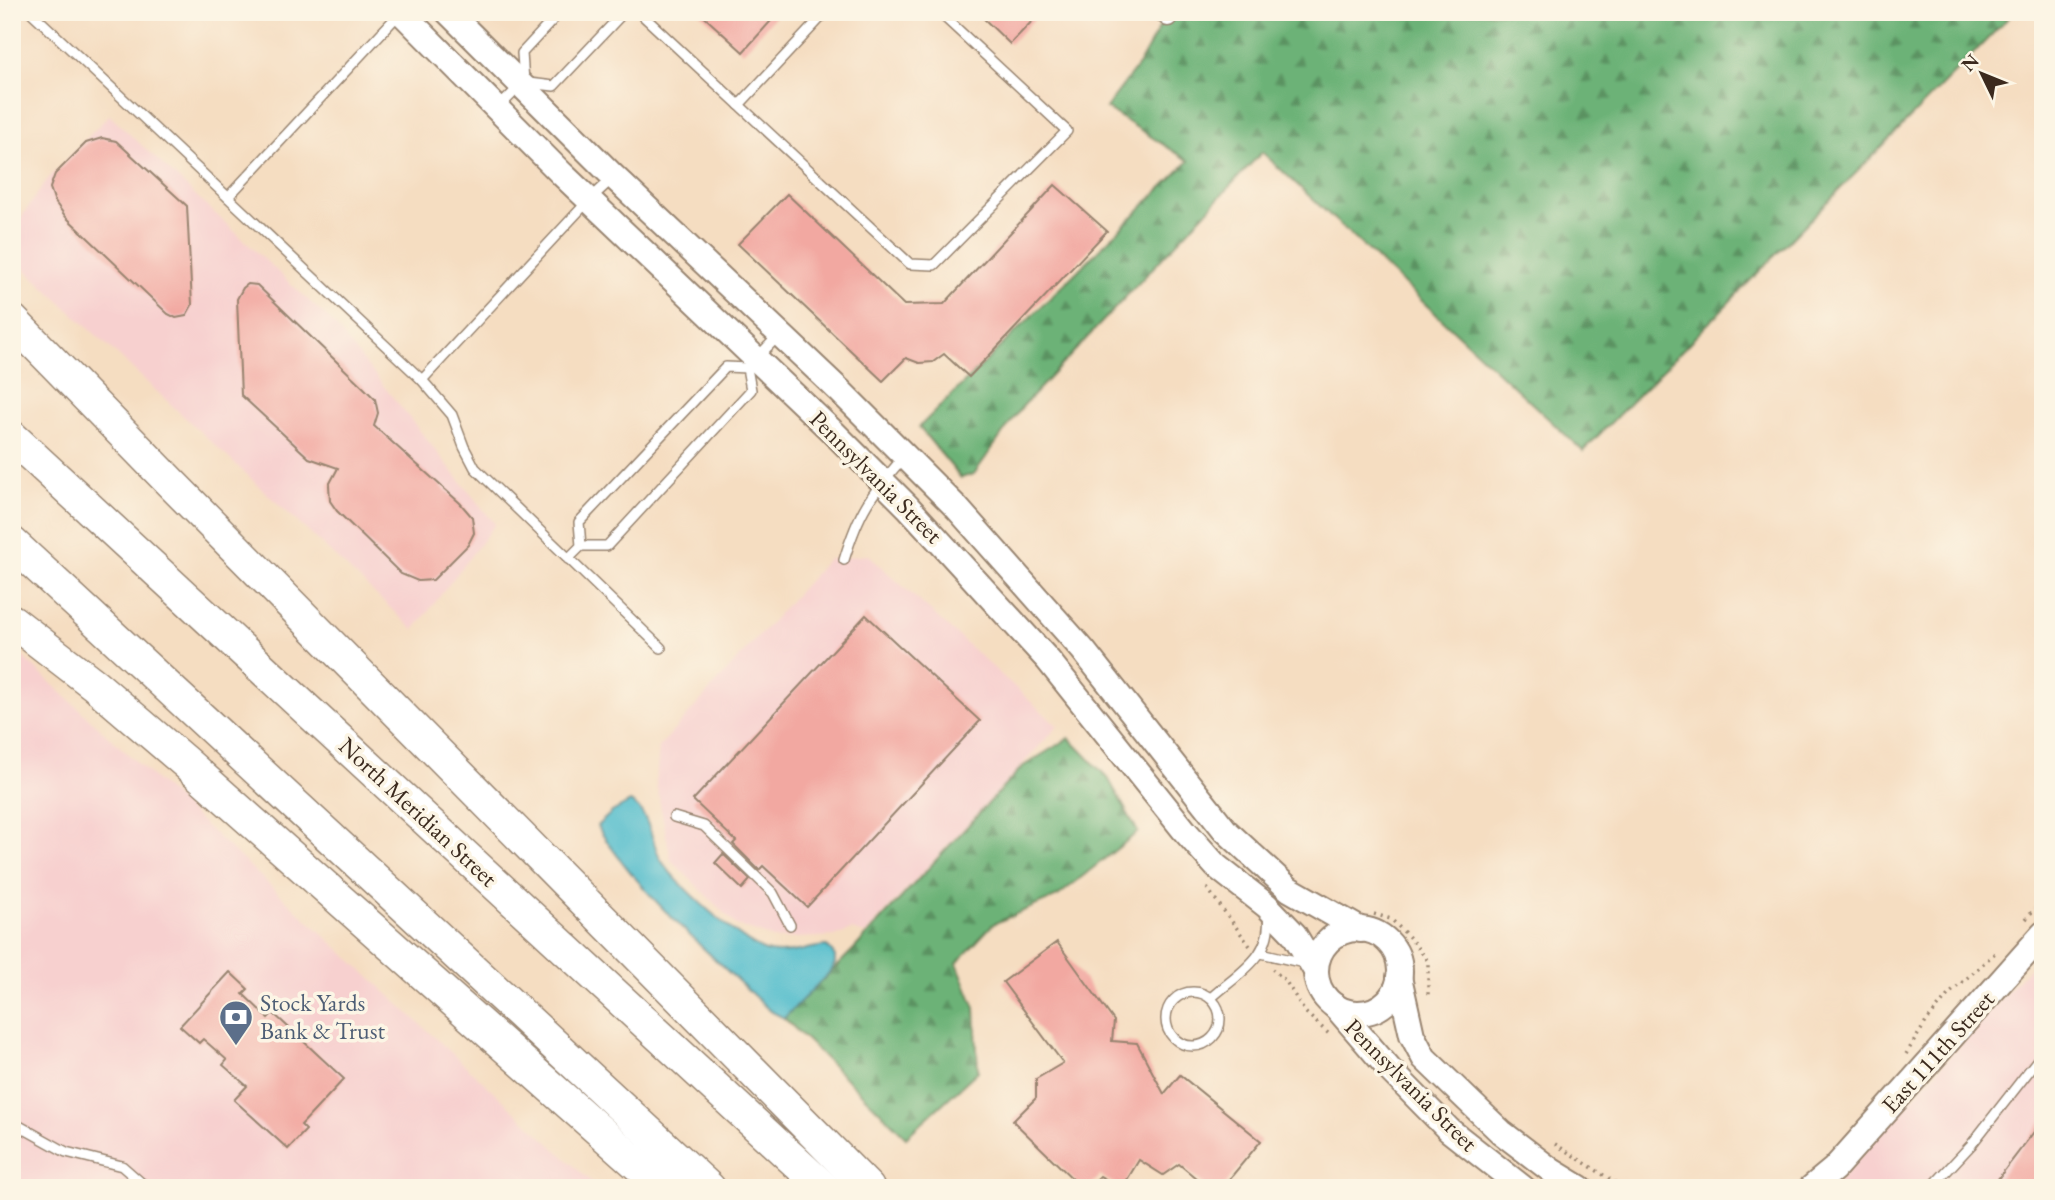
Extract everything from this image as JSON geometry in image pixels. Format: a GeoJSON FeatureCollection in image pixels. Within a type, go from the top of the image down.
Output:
{"type":"FeatureCollection","features":[{"type":"Feature","properties":{"kind":"highway"},"geometry":{"type":"LineString","coordinates":[[12,320],[868,1188]]}},
{"type":"Feature","properties":{"kind":"highway","name":"North Meridian Street"},"geometry":{"type":"LineString","coordinates":[[12,437],[824,1188]]}},
{"type":"Feature","properties":{"kind":"highway"},"geometry":{"type":"LineString","coordinates":[[12,544],[709,1188]]}},
{"type":"Feature","properties":{"kind":"highway"},"geometry":{"type":"LineString","coordinates":[[12,621],[104,692],[186,763],[664,1188]]}},
{"type":"Feature","properties":{"kind":"main road","name":"Pennsylvania Street"},"geometry":{"type":"LineString","coordinates":[[401,12],[752,363],[882,481],[964,566],[1048,660],[1216,866],[1268,906],[1294,934],[1314,969]]}},
{"type":"Feature","properties":{"kind":"main road","name":"Pennsylvania Street"},"geometry":{"type":"LineString","coordinates":[[448,12],[614,177],[905,456],[1008,564],[1083,649],[1225,830],[1289,889],[1361,930]]}},
{"type":"Feature","properties":{"kind":"main road","name":"East 111th Street"},"geometry":{"type":"LineString","coordinates":[[1811,1188],[1829,1178],[2034,927]]}},
{"type":"Feature","properties":{"kind":"main road"},"geometry":{"type":"LineString","coordinates":[[1361,930],[1380,935],[1390,944],[1397,957],[1399,976],[1391,997],[1381,1007],[1354,1014],[1335,1006],[1320,992],[1314,969],[1320,951],[1329,940],[1340,933],[1361,930]]}},
{"type":"Feature","properties":{"kind":"main road","name":"Pennsylvania Street"},"geometry":{"type":"LineString","coordinates":[[1399,976],[1412,1035],[1424,1058],[1501,1132],[1552,1171],[1580,1188]]}},
{"type":"Feature","properties":{"kind":"main road","name":"Pennsylvania Street"},"geometry":{"type":"LineString","coordinates":[[1335,1006],[1390,1070],[1449,1130],[1523,1188]]}},
{"type":"Feature","properties":{"kind":"lane"},"geometry":{"type":"LineString","coordinates":[[32,12],[422,380],[452,415],[475,468],[661,648]]}},
{"type":"Feature","properties":{"kind":"lane"},"geometry":{"type":"LineString","coordinates":[[228,197],[401,12]]}},
{"type":"Feature","properties":{"kind":"lane"},"geometry":{"type":"LineString","coordinates":[[497,109],[522,84],[522,53],[560,12]]}},
{"type":"Feature","properties":{"kind":"lane"},"geometry":{"type":"LineString","coordinates":[[522,84],[554,86],[624,12]]}},
{"type":"Feature","properties":{"kind":"lane"},"geometry":{"type":"LineString","coordinates":[[639,12],[911,264],[934,265],[1067,131],[939,12]]}},
{"type":"Feature","properties":{"kind":"lane"},"geometry":{"type":"LineString","coordinates":[[738,105],[826,12]]}},
{"type":"Feature","properties":{"kind":"lane"},"geometry":{"type":"LineString","coordinates":[[422,380],[589,200],[614,177]]}},
{"type":"Feature","properties":{"kind":"lane"},"geometry":{"type":"LineString","coordinates":[[581,546],[579,522],[726,366],[752,363],[780,334]]}},
{"type":"Feature","properties":{"kind":"lane"},"geometry":{"type":"LineString","coordinates":[[568,559],[581,546],[607,546],[751,390],[752,363]]}},
{"type":"Feature","properties":{"kind":"lane"},"geometry":{"type":"LineString","coordinates":[[844,560],[856,522],[866,502],[905,456]]}},
{"type":"Feature","properties":{"kind":"lane"},"geometry":{"type":"LineString","coordinates":[[674,817],[704,826],[773,893],[790,925]]}},
{"type":"Feature","properties":{"kind":"lane"},"geometry":{"type":"LineString","coordinates":[[1212,998],[1259,955],[1268,939],[1268,906]]}},
{"type":"Feature","properties":{"kind":"lane"},"geometry":{"type":"LineString","coordinates":[[1259,955],[1295,959],[1314,969]]}},
{"type":"Feature","properties":{"kind":"lane"},"geometry":{"type":"LineString","coordinates":[[1193,992],[1212,998],[1220,1012],[1221,1020],[1215,1036],[1209,1042],[1192,1047],[1175,1040],[1166,1024],[1166,1014],[1176,998],[1193,992]]}},
{"type":"Feature","properties":{"kind":"lane"},"geometry":{"type":"LineString","coordinates":[[1931,1188],[1971,1145],[2043,1052]]}},
{"type":"Feature","properties":{"kind":"lane"},"geometry":{"type":"LineString","coordinates":[[12,1122],[66,1152],[122,1166],[147,1188]]}},
{"type":"Feature","properties":{"kind":"path"},"geometry":{"type":"LineString","coordinates":[[1205,885],[1259,955],[1284,980],[1305,1012],[1331,1036]]}},
{"type":"Feature","properties":{"kind":"path"},"geometry":{"type":"LineString","coordinates":[[2034,927],[2043,899]]}},
{"type":"Feature","properties":{"kind":"path"},"geometry":{"type":"LineString","coordinates":[[1900,1062],[1926,1022],[1948,995],[2001,947]]}},
{"type":"Feature","properties":{"kind":"shaded area"},"geometry":{"type":"Polygon","coordinates":[[[109,115],[332,322],[495,524],[414,630],[12,257],[12,231],[47,180],[109,115]]]}},
{"type":"Feature","properties":{"kind":"shaded area"},"geometry":{"type":"Polygon","coordinates":[[[868,555],[1058,726],[865,934],[851,930],[837,936],[776,939],[736,925],[671,860],[656,783],[659,747],[828,559],[868,555]]]}},
{"type":"Feature","properties":{"kind":"shaded area"},"geometry":{"type":"Polygon","coordinates":[[[12,647],[598,1188],[12,1188],[12,647]]]}},
{"type":"Feature","properties":{"kind":"shaded area"},"geometry":{"type":"Polygon","coordinates":[[[2043,952],[2043,1188],[1833,1188],[2043,952]]]}},
{"type":"Feature","properties":{"kind":"green space"},"geometry":{"type":"Polygon","coordinates":[[[1168,12],[2013,13],[1583,451],[1262,152],[1021,408],[974,474],[961,478],[919,427],[1189,161],[1106,108],[1139,64],[1168,12]]]}},
{"type":"Feature","properties":{"kind":"green space"},"geometry":{"type":"Polygon","coordinates":[[[1069,738],[1108,778],[1138,832],[1058,896],[993,924],[957,963],[975,1008],[978,1071],[906,1137],[784,1018],[853,950],[1022,767],[1069,738]]]}},
{"type":"Feature","properties":{"kind":"water"},"geometry":{"type":"Polygon","coordinates":[[[630,802],[645,819],[660,858],[667,868],[709,911],[743,938],[769,952],[783,953],[827,946],[835,956],[831,971],[784,1018],[770,1011],[678,924],[615,852],[597,826],[612,812],[630,802]]]}},
{"type":"Feature","properties":{"kind":"building"},"geometry":{"type":"Polygon","coordinates":[[[699,12],[779,12],[743,52],[699,12]]]}},
{"type":"Feature","properties":{"kind":"building"},"geometry":{"type":"Polygon","coordinates":[[[977,12],[1041,12],[1010,44],[977,12]]]}},
{"type":"Feature","properties":{"kind":"building"},"geometry":{"type":"Polygon","coordinates":[[[102,138],[116,141],[187,206],[192,305],[186,316],[176,318],[168,314],[66,217],[55,202],[50,188],[55,174],[86,143],[102,138]]]}},
{"type":"Feature","properties":{"kind":"building"},"geometry":{"type":"Polygon","coordinates":[[[1055,185],[1107,231],[969,377],[944,354],[933,362],[919,363],[906,358],[883,381],[738,244],[787,194],[904,305],[944,304],[1055,185]]]}},
{"type":"Feature","properties":{"kind":"building"},"geometry":{"type":"Polygon","coordinates":[[[248,284],[257,285],[375,399],[378,413],[374,426],[472,517],[474,533],[468,545],[433,580],[418,581],[401,574],[330,501],[329,485],[338,468],[309,458],[241,395],[237,299],[248,284]]]}},
{"type":"Feature","properties":{"kind":"building"},"geometry":{"type":"Polygon","coordinates":[[[866,615],[980,721],[807,907],[763,866],[759,870],[733,844],[736,841],[693,800],[866,615]]]}},
{"type":"Feature","properties":{"kind":"building"},"geometry":{"type":"Polygon","coordinates":[[[723,854],[750,880],[742,889],[715,863],[723,854]]]}},
{"type":"Feature","properties":{"kind":"building"},"geometry":{"type":"Polygon","coordinates":[[[1057,942],[1114,1021],[1112,1041],[1137,1043],[1164,1094],[1180,1075],[1261,1141],[1222,1188],[1208,1188],[1179,1164],[1163,1175],[1139,1160],[1122,1188],[1100,1176],[1088,1188],[1082,1188],[1013,1121],[1036,1098],[1036,1079],[1063,1063],[1003,982],[1057,942]]]}},
{"type":"Feature","properties":{"kind":"building"},"geometry":{"type":"Polygon","coordinates":[[[230,972],[248,989],[243,994],[268,1018],[273,1013],[344,1079],[301,1125],[306,1130],[288,1149],[234,1100],[247,1086],[223,1065],[227,1060],[203,1039],[199,1043],[180,1026],[230,972]]]}},
{"type":"Feature","properties":{"kind":"building"},"geometry":{"type":"Polygon","coordinates":[[[2043,1120],[2043,1188],[1991,1188],[2043,1120]]]}},
{"type":"Feature","properties":{"kind":"place","name":"Stock Yards Bank & Trust"},"geometry":{"type":"Point","coordinates":[236,1047]}}]}
